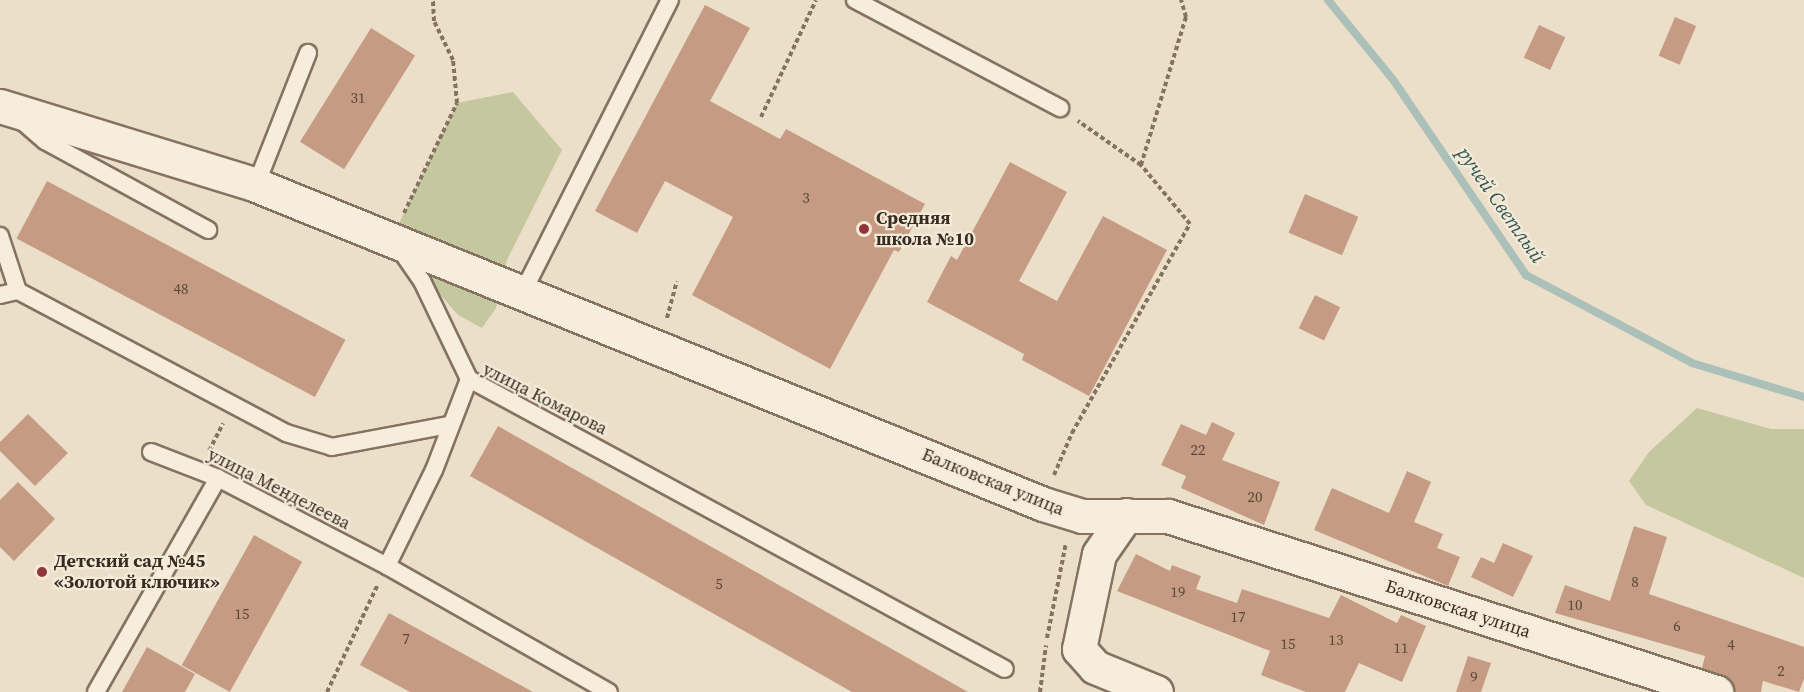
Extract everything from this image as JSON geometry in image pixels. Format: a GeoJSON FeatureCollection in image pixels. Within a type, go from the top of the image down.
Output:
{"type":"FeatureCollection","features":[{"type":"Feature","properties":{"kind":"street","name":"Балковская улица"},"geometry":{"type":"LineString","coordinates":[[4,108],[255,185],[491,278],[522,294],[660,346],[1042,504],[1082,516],[1168,516],[1716,692]]}},
{"type":"Feature","properties":{"kind":"street"},"geometry":{"type":"LineString","coordinates":[[1126,515],[1099,554],[1079,649],[1095,667],[1156,692]]}},
{"type":"Feature","properties":{"kind":"lane"},"geometry":{"type":"LineString","coordinates":[[522,294],[670,0]]}},
{"type":"Feature","properties":{"kind":"lane"},"geometry":{"type":"LineString","coordinates":[[855,0],[1060,108]]}},
{"type":"Feature","properties":{"kind":"lane"},"geometry":{"type":"LineString","coordinates":[[255,185],[308,53]]}},
{"type":"Feature","properties":{"kind":"lane"},"geometry":{"type":"LineString","coordinates":[[4,108],[45,141],[208,230]]}},
{"type":"Feature","properties":{"kind":"lane"},"geometry":{"type":"LineString","coordinates":[[0,236],[18,291]]}},
{"type":"Feature","properties":{"kind":"lane"},"geometry":{"type":"LineString","coordinates":[[392,238],[422,281],[469,378]]}},
{"type":"Feature","properties":{"kind":"lane"},"geometry":{"type":"LineString","coordinates":[[0,294],[18,291],[298,436],[332,447],[448,425]]}},
{"type":"Feature","properties":{"kind":"lane","name":"улица Комарова"},"geometry":{"type":"LineString","coordinates":[[387,566],[434,470],[448,425],[469,378],[1005,669]]}},
{"type":"Feature","properties":{"kind":"lane","name":"улица Менделеева"},"geometry":{"type":"LineString","coordinates":[[151,452],[218,478],[387,566]]}},
{"type":"Feature","properties":{"kind":"lane"},"geometry":{"type":"LineString","coordinates":[[96,692],[218,478]]}},
{"type":"Feature","properties":{"kind":"lane"},"geometry":{"type":"LineString","coordinates":[[387,566],[609,692]]}},
{"type":"Feature","properties":{"kind":"path"},"geometry":{"type":"LineString","coordinates":[[392,238],[457,103],[453,60],[434,21],[433,0]]}},
{"type":"Feature","properties":{"kind":"path"},"geometry":{"type":"LineString","coordinates":[[761,117],[816,0]]}},
{"type":"Feature","properties":{"kind":"path"},"geometry":{"type":"LineString","coordinates":[[1141,165],[1186,17],[1181,0]]}},
{"type":"Feature","properties":{"kind":"path"},"geometry":{"type":"LineString","coordinates":[[1042,504],[1072,433],[1190,224],[1141,165],[1060,108]]}},
{"type":"Feature","properties":{"kind":"path"},"geometry":{"type":"LineString","coordinates":[[660,346],[677,281]]}},
{"type":"Feature","properties":{"kind":"path"},"geometry":{"type":"LineString","coordinates":[[207,453],[225,420]]}},
{"type":"Feature","properties":{"kind":"path"},"geometry":{"type":"LineString","coordinates":[[1040,692],[1063,549]]}},
{"type":"Feature","properties":{"kind":"path"},"geometry":{"type":"LineString","coordinates":[[327,692],[387,566]]}},
{"type":"Feature","properties":{"kind":"green space"},"geometry":{"type":"Polygon","coordinates":[[[513,92],[562,150],[507,260],[496,308],[482,328],[458,315],[392,238],[457,103],[513,92]]]}},
{"type":"Feature","properties":{"kind":"green space"},"geometry":{"type":"Polygon","coordinates":[[[1697,408],[1771,429],[1804,429],[1804,578],[1646,505],[1629,481],[1649,452],[1697,408]]]}},
{"type":"Feature","properties":{"kind":"building"},"geometry":{"type":"Polygon","coordinates":[[[705,5],[750,28],[710,101],[780,139],[786,129],[925,204],[899,252],[894,250],[830,369],[692,295],[733,217],[665,181],[637,233],[595,211],[705,5]]]}},
{"type":"Feature","properties":{"kind":"building"},"geometry":{"type":"Polygon","coordinates":[[[1675,17],[1696,26],[1680,65],[1659,56],[1675,17]]]}},
{"type":"Feature","properties":{"kind":"building"},"geometry":{"type":"Polygon","coordinates":[[[1539,25],[1565,37],[1550,70],[1524,58],[1539,25]]]}},
{"type":"Feature","properties":{"kind":"building"},"geometry":{"type":"Polygon","coordinates":[[[371,28],[415,56],[344,169],[300,142],[371,28]]]}},
{"type":"Feature","properties":{"kind":"building"},"geometry":{"type":"Polygon","coordinates":[[[1010,162],[1067,192],[1019,281],[1057,301],[1103,216],[1167,250],[1089,396],[1022,360],[1024,354],[927,302],[951,256],[957,260],[1010,162]]]}},
{"type":"Feature","properties":{"kind":"building"},"geometry":{"type":"Polygon","coordinates":[[[47,181],[345,340],[315,397],[16,238],[47,181]]]}},
{"type":"Feature","properties":{"kind":"building"},"geometry":{"type":"Polygon","coordinates":[[[1305,194],[1358,217],[1342,255],[1289,233],[1305,194]]]}},
{"type":"Feature","properties":{"kind":"building"},"geometry":{"type":"Polygon","coordinates":[[[1315,295],[1340,307],[1324,341],[1299,328],[1315,295]]]}},
{"type":"Feature","properties":{"kind":"building"},"geometry":{"type":"Polygon","coordinates":[[[28,414],[68,453],[35,486],[0,451],[0,442],[28,414]]]}},
{"type":"Feature","properties":{"kind":"building"},"geometry":{"type":"Polygon","coordinates":[[[1212,422],[1235,433],[1222,460],[1280,482],[1264,525],[1181,488],[1186,476],[1161,465],[1181,424],[1206,435],[1212,422]]]}},
{"type":"Feature","properties":{"kind":"building"},"geometry":{"type":"Polygon","coordinates":[[[498,426],[968,692],[852,692],[470,476],[498,426]]]}},
{"type":"Feature","properties":{"kind":"building"},"geometry":{"type":"Polygon","coordinates":[[[1407,471],[1431,482],[1414,522],[1443,534],[1437,548],[1460,557],[1448,586],[1314,530],[1332,488],[1389,513],[1407,471]]]}},
{"type":"Feature","properties":{"kind":"building"},"geometry":{"type":"Polygon","coordinates":[[[18,482],[55,519],[14,561],[0,547],[0,500],[18,482]]]}},
{"type":"Feature","properties":{"kind":"building"},"geometry":{"type":"Polygon","coordinates":[[[1634,526],[1667,537],[1649,594],[1804,647],[1804,679],[1799,692],[1763,681],[1761,692],[1734,692],[1729,679],[1702,668],[1705,656],[1555,613],[1565,585],[1610,601],[1634,526]]]}},
{"type":"Feature","properties":{"kind":"building"},"geometry":{"type":"Polygon","coordinates":[[[254,535],[302,562],[230,692],[182,665],[254,535]]]}},
{"type":"Feature","properties":{"kind":"building"},"geometry":{"type":"Polygon","coordinates":[[[1503,543],[1533,556],[1513,597],[1471,577],[1481,557],[1494,563],[1503,543]]]}},
{"type":"Feature","properties":{"kind":"building"},"geometry":{"type":"Polygon","coordinates":[[[1136,554],[1170,571],[1172,565],[1201,576],[1196,589],[1237,603],[1242,589],[1329,618],[1341,595],[1397,623],[1401,615],[1426,626],[1402,682],[1359,663],[1345,692],[1306,692],[1261,675],[1270,651],[1117,591],[1136,554]]]}},
{"type":"Feature","properties":{"kind":"building"},"geometry":{"type":"Polygon","coordinates":[[[389,613],[533,692],[410,692],[360,665],[389,613]]]}},
{"type":"Feature","properties":{"kind":"building"},"geometry":{"type":"Polygon","coordinates":[[[147,647],[195,674],[185,692],[122,692],[147,647]]]}},
{"type":"Feature","properties":{"kind":"building"},"geometry":{"type":"Polygon","coordinates":[[[1468,656],[1491,663],[1481,692],[1456,692],[1468,656]]]}},
{"type":"Feature","properties":{"kind":"waterway","name":"ручей Светлый"},"geometry":{"type":"LineString","coordinates":[[1328,0],[1394,81],[1526,275],[1692,363],[1804,397]]}},
{"type":"Feature","properties":{"kind":"place","name":"Средняя школа №10"},"geometry":{"type":"Point","coordinates":[864,229]}},
{"type":"Feature","properties":{"kind":"place","name":"Детский сад №45 «Золотой ключик»"},"geometry":{"type":"Point","coordinates":[42,572]}}]}
